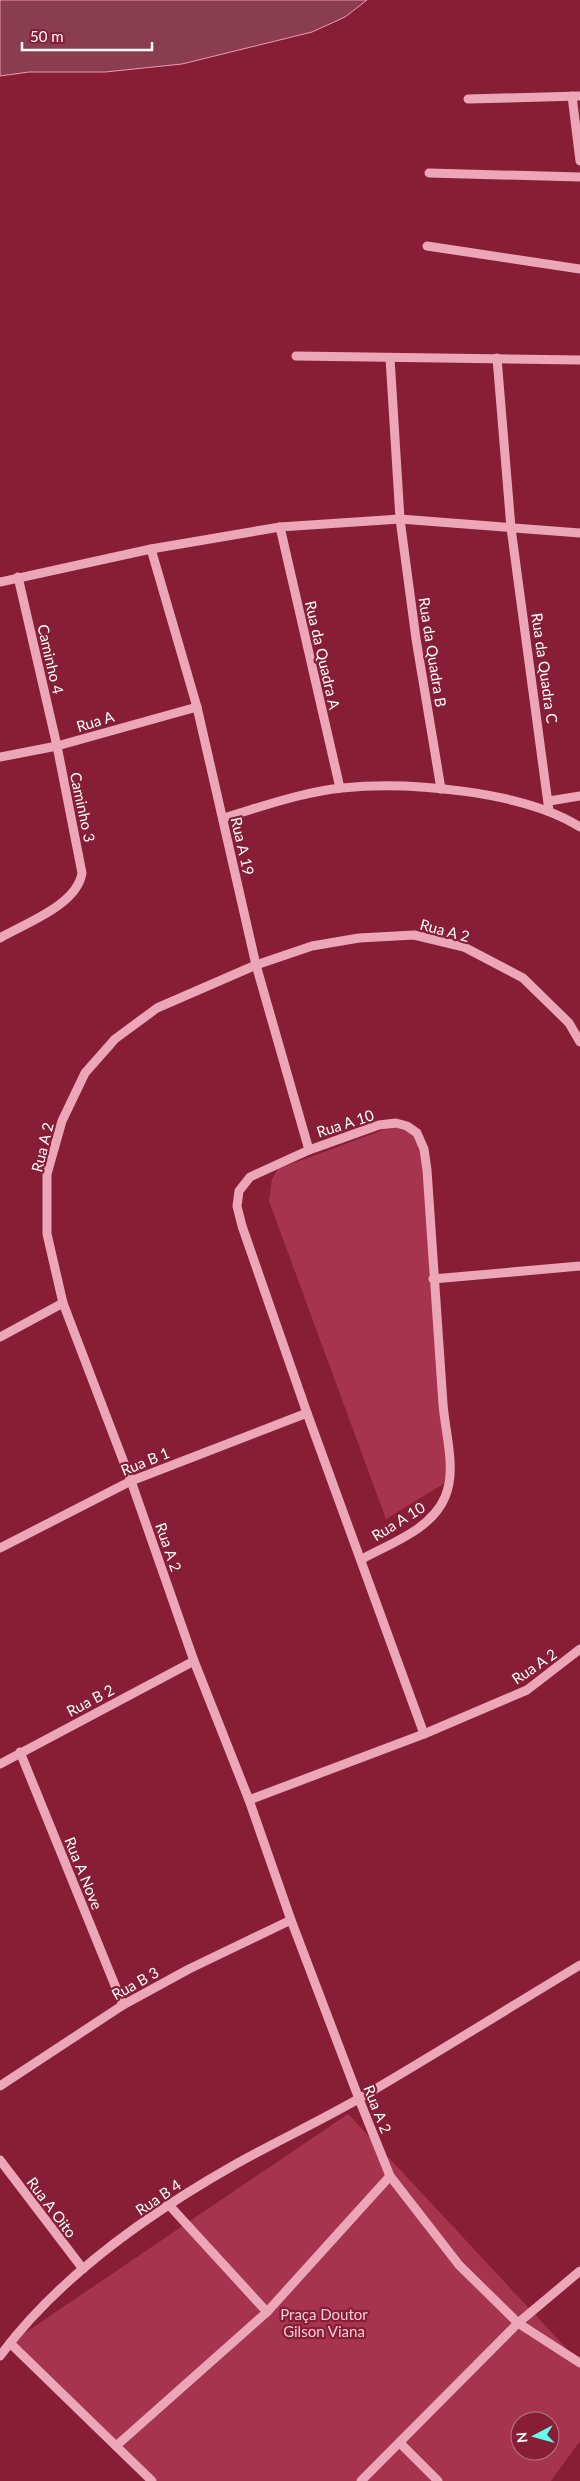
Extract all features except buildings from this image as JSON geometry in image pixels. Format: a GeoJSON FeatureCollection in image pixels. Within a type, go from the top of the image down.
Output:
{"type":"FeatureCollection","features":[{"type":"Feature","properties":{"kind":"street"},"geometry":{"type":"LineString","coordinates":[[468,99],[576,96],[580,161]]}},
{"type":"Feature","properties":{"kind":"street"},"geometry":{"type":"LineString","coordinates":[[428,173],[580,177]]}},
{"type":"Feature","properties":{"kind":"street"},"geometry":{"type":"LineString","coordinates":[[427,246],[580,269]]}},
{"type":"Feature","properties":{"kind":"street"},"geometry":{"type":"LineString","coordinates":[[296,356],[580,360]]}},
{"type":"Feature","properties":{"kind":"street","name":"Rua da Quadra B"},"geometry":{"type":"LineString","coordinates":[[390,358],[400,519],[416,639],[441,789]]}},
{"type":"Feature","properties":{"kind":"street","name":"Rua da Quadra C"},"geometry":{"type":"LineString","coordinates":[[497,358],[511,528],[549,806]]}},
{"type":"Feature","properties":{"kind":"street"},"geometry":{"type":"LineString","coordinates":[[0,582],[151,549],[280,527],[400,519],[452,521],[580,533]]}},
{"type":"Feature","properties":{"kind":"street","name":"Rua da Quadra A"},"geometry":{"type":"LineString","coordinates":[[280,527],[340,788]]}},
{"type":"Feature","properties":{"kind":"street","name":"Rua A 19"},"geometry":{"type":"LineString","coordinates":[[151,549],[197,707],[256,965],[309,1150]]}},
{"type":"Feature","properties":{"kind":"street","name":"Caminho 4"},"geometry":{"type":"LineString","coordinates":[[18,577],[57,746]]}},
{"type":"Feature","properties":{"kind":"street","name":"Rua A"},"geometry":{"type":"LineString","coordinates":[[0,757],[57,746],[197,707]]}},
{"type":"Feature","properties":{"kind":"street","name":"Caminho 3"},"geometry":{"type":"LineString","coordinates":[[0,938],[63,902],[80,884],[82,873],[57,746]]}},
{"type":"Feature","properties":{"kind":"street"},"geometry":{"type":"LineString","coordinates":[[223,818],[340,788],[385,786],[441,789],[549,806],[580,827]]}},
{"type":"Feature","properties":{"kind":"street"},"geometry":{"type":"LineString","coordinates":[[549,806],[580,796]]}},
{"type":"Feature","properties":{"kind":"street","name":"Rua A 2"},"geometry":{"type":"LineString","coordinates":[[580,1042],[569,1023],[523,978],[464,947],[414,935],[359,938],[321,945],[256,965],[157,1008],[115,1039],[86,1073],[62,1121],[47,1174],[47,1234],[63,1304],[131,1481],[194,1661],[249,1800],[291,1920],[390,2176],[459,2265],[518,2323],[580,2363]]}},
{"type":"Feature","properties":{"kind":"street","name":"Rua A 10"},"geometry":{"type":"LineString","coordinates":[[362,1559],[417,1529],[435,1515],[446,1496],[450,1472],[444,1427],[428,1170],[424,1149],[417,1133],[407,1126],[396,1123],[378,1125],[309,1150],[250,1177],[239,1191],[237,1206],[242,1226],[307,1414],[362,1559],[393,1651],[424,1734]]}},
{"type":"Feature","properties":{"kind":"street"},"geometry":{"type":"LineString","coordinates":[[434,1279],[580,1266]]}},
{"type":"Feature","properties":{"kind":"street"},"geometry":{"type":"LineString","coordinates":[[0,1337],[63,1304]]}},
{"type":"Feature","properties":{"kind":"street","name":"Rua B 1"},"geometry":{"type":"LineString","coordinates":[[0,1548],[131,1481],[307,1414]]}},
{"type":"Feature","properties":{"kind":"street","name":"Rua A 2"},"geometry":{"type":"LineString","coordinates":[[249,1800],[424,1734],[527,1690],[580,1649]]}},
{"type":"Feature","properties":{"kind":"street","name":"Rua B 2"},"geometry":{"type":"LineString","coordinates":[[0,1764],[194,1661]]}},
{"type":"Feature","properties":{"kind":"street","name":"Rua A Nove"},"geometry":{"type":"LineString","coordinates":[[20,1752],[123,2005]]}},
{"type":"Feature","properties":{"kind":"street","name":"Rua B 3"},"geometry":{"type":"LineString","coordinates":[[0,2086],[123,2005],[189,1969],[291,1920]]}},
{"type":"Feature","properties":{"kind":"street","name":"Rua B 4"},"geometry":{"type":"LineString","coordinates":[[0,2356],[10,2343],[83,2269],[168,2204],[236,2164],[359,2099],[580,1964]]}},
{"type":"Feature","properties":{"kind":"street","name":"Rua A Oito"},"geometry":{"type":"LineString","coordinates":[[0,2160],[83,2269]]}},
{"type":"Feature","properties":{"kind":"street"},"geometry":{"type":"LineString","coordinates":[[116,2446],[266,2312],[390,2176]]}},
{"type":"Feature","properties":{"kind":"street"},"geometry":{"type":"LineString","coordinates":[[168,2204],[266,2312]]}},
{"type":"Feature","properties":{"kind":"street"},"geometry":{"type":"LineString","coordinates":[[361,2481],[400,2444],[518,2323],[580,2271]]}},
{"type":"Feature","properties":{"kind":"street"},"geometry":{"type":"LineString","coordinates":[[10,2343],[152,2481]]}},
{"type":"Feature","properties":{"kind":"street"},"geometry":{"type":"LineString","coordinates":[[400,2444],[438,2481]]}},
{"type":"Feature","properties":{"kind":"green space"},"geometry":{"type":"Polygon","coordinates":[[[411,1124],[422,1144],[449,1469],[445,1483],[386,1519],[269,1201],[272,1179],[278,1169],[394,1126],[411,1124]]]}},
{"type":"Feature","properties":{"kind":"green space","name":"Praça Doutor Gilson Viana"},"geometry":{"type":"Polygon","coordinates":[[[348,2114],[580,2363],[580,2441],[551,2481],[152,2481],[10,2343],[348,2114]]]}},
{"type":"Feature","properties":{"kind":"shaded area"},"geometry":{"type":"Polygon","coordinates":[[[0,0],[367,0],[345,17],[312,32],[182,64],[105,72],[29,72],[0,76],[0,0]]]}}]}
